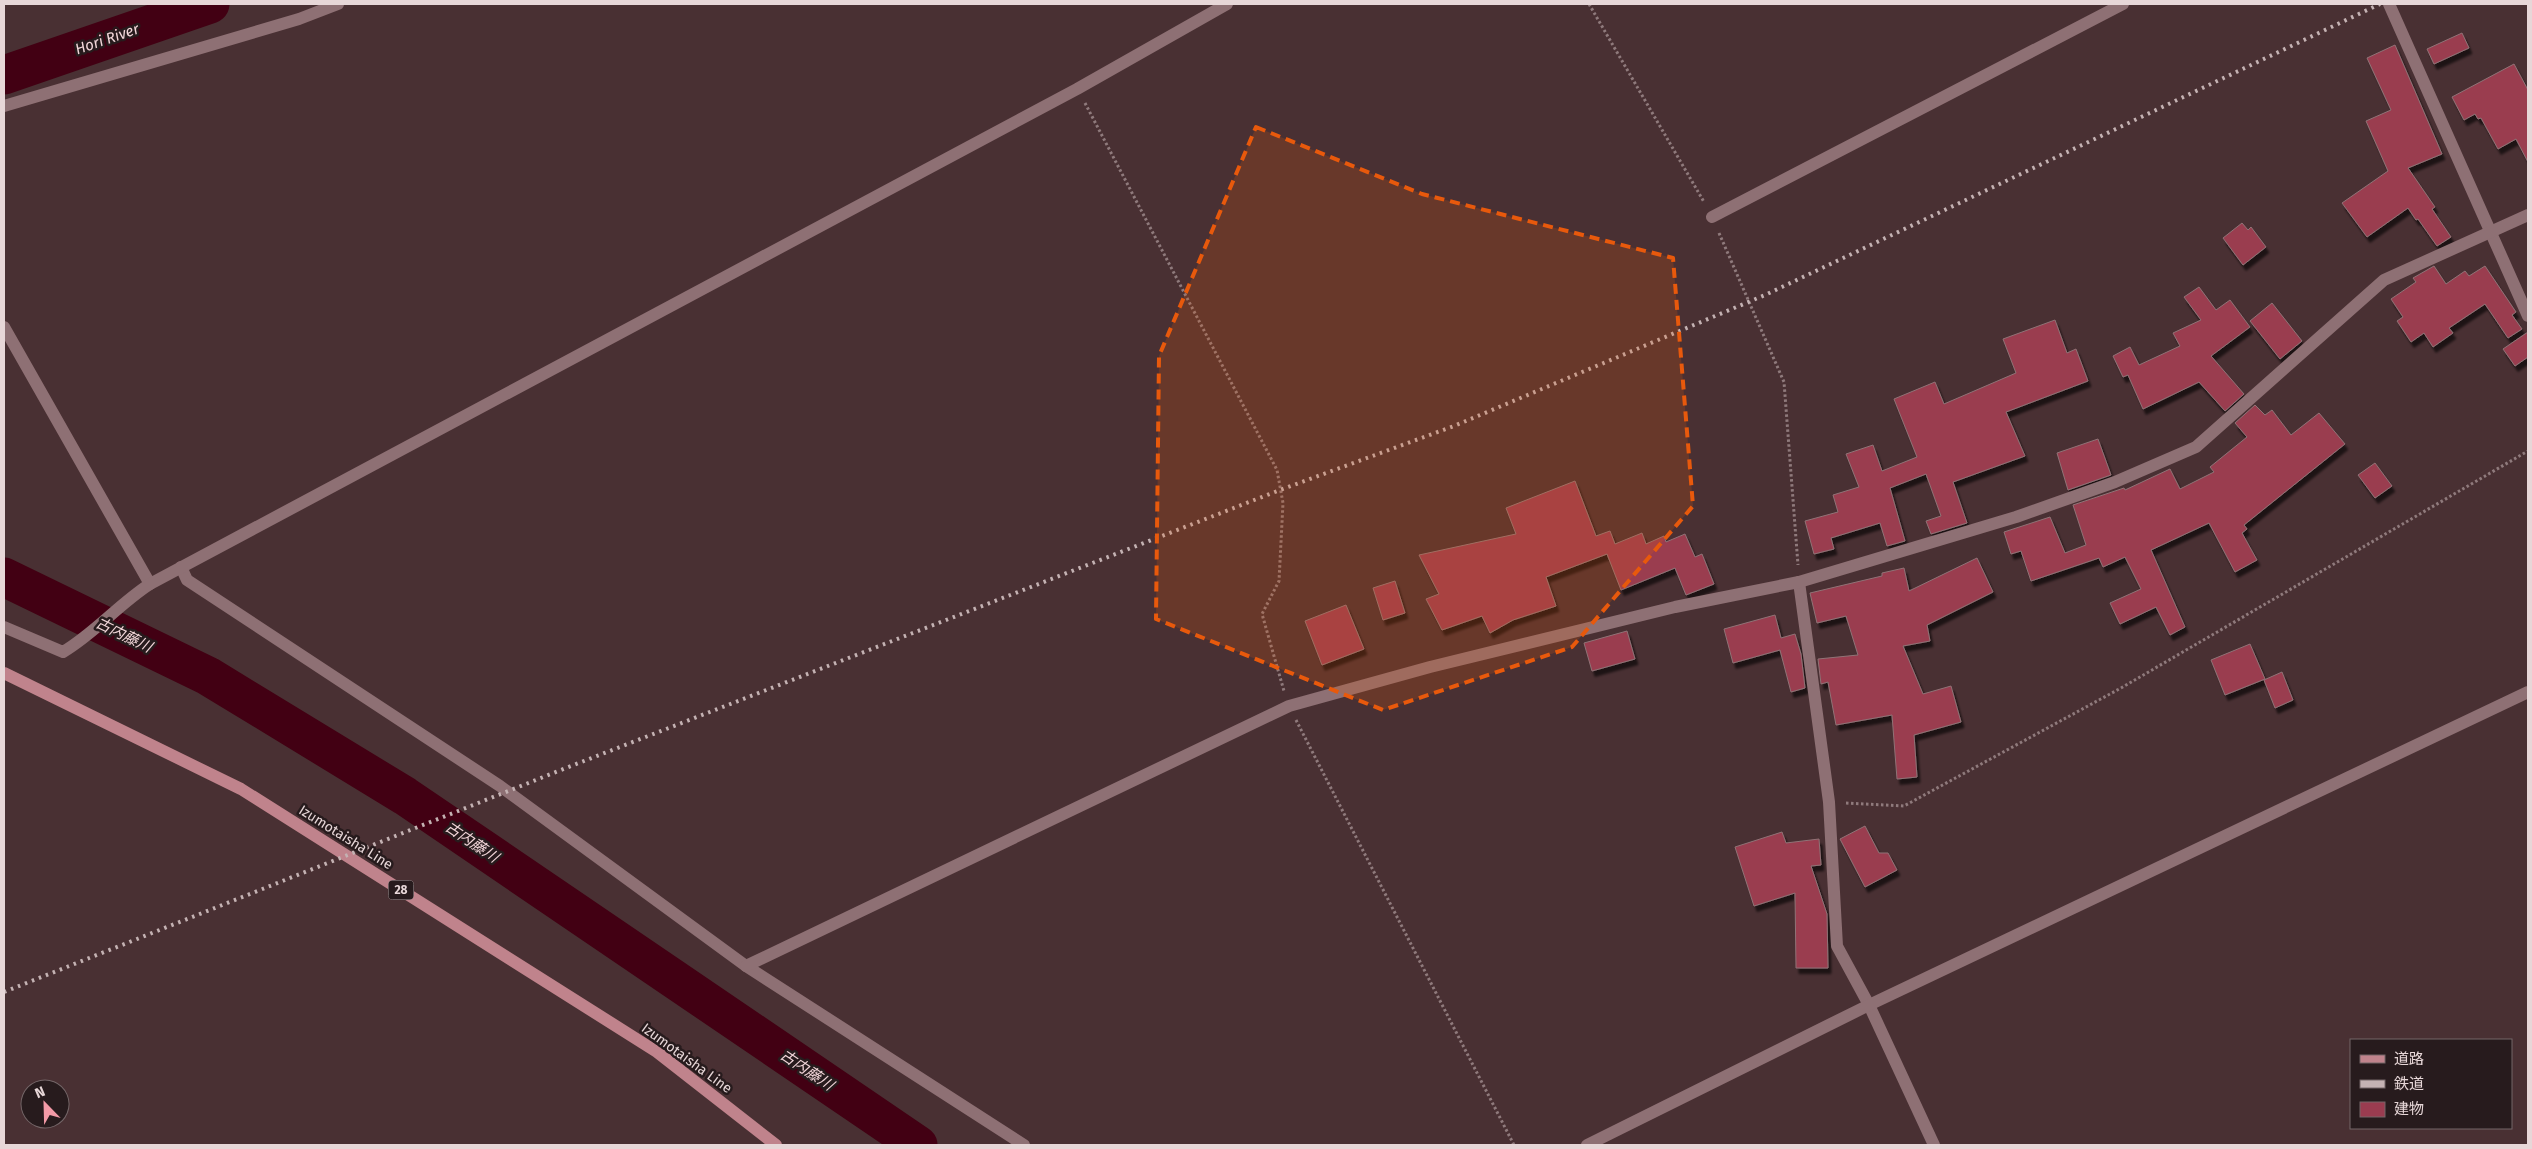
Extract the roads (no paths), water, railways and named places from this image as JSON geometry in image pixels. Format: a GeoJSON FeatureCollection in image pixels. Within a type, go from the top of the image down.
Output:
{"type":"FeatureCollection","features":[{"type":"Feature","properties":{"kind":"main road","name":"Izumotaisha Line"},"geometry":{"type":"LineString","coordinates":[[4,672],[241,789],[657,1052],[776,1145]]}},
{"type":"Feature","properties":{"kind":"street"},"geometry":{"type":"LineString","coordinates":[[4,106],[299,19],[338,4]]}},
{"type":"Feature","properties":{"kind":"street"},"geometry":{"type":"LineString","coordinates":[[4,627],[63,652],[79,642],[128,598],[150,584],[1077,89],[1227,4]]}},
{"type":"Feature","properties":{"kind":"street"},"geometry":{"type":"LineString","coordinates":[[1712,217],[2124,4]]}},
{"type":"Feature","properties":{"kind":"street"},"geometry":{"type":"LineString","coordinates":[[2389,4],[2528,316]]}},
{"type":"Feature","properties":{"kind":"street"},"geometry":{"type":"LineString","coordinates":[[746,966],[1289,706],[1430,667],[1674,607],[1799,582],[2016,517],[2115,482],[2196,447],[2384,280],[2528,215]]}},
{"type":"Feature","properties":{"kind":"street"},"geometry":{"type":"LineString","coordinates":[[4,327],[150,584]]}},
{"type":"Feature","properties":{"kind":"street"},"geometry":{"type":"LineString","coordinates":[[181,567],[187,580],[500,786],[746,966],[1024,1145]]}},
{"type":"Feature","properties":{"kind":"street"},"geometry":{"type":"LineString","coordinates":[[1799,582],[1829,802],[1837,946],[1869,1005],[1934,1145]]}},
{"type":"Feature","properties":{"kind":"street"},"geometry":{"type":"LineString","coordinates":[[1587,1145],[1869,1005],[2528,692]]}},
{"type":"Feature","properties":{"kind":"waterway","name":"Hori River"},"geometry":{"type":"LineString","coordinates":[[4,75],[210,4]]}},
{"type":"Feature","properties":{"kind":"waterway","name":"古内藤川"},"geometry":{"type":"LineString","coordinates":[[4,577],[208,676],[405,796],[918,1145]]}},
{"type":"Feature","properties":{"kind":"railway"},"geometry":{"type":"LineString","coordinates":[[4,992],[566,768],[1280,490],[1454,426],[1765,295],[2380,4]]}}]}
